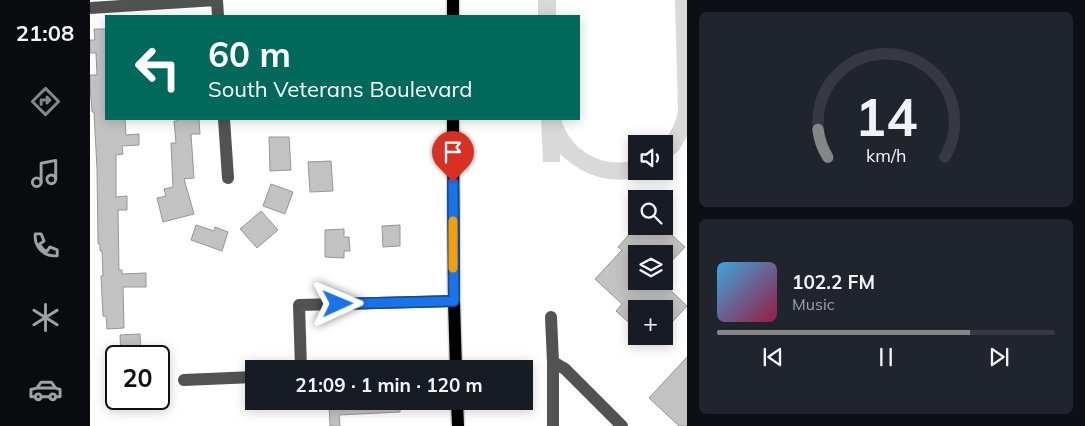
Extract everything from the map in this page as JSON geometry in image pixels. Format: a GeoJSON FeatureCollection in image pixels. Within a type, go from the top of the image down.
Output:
{"type":"FeatureCollection","features":[{"type":"Feature","properties":{"kind":"main road"},"geometry":{"type":"LineString","coordinates":[[453,0],[453,15]]}},
{"type":"Feature","properties":{"kind":"main road"},"geometry":{"type":"LineString","coordinates":[[453,120],[456,360]]}},
{"type":"Feature","properties":{"kind":"main road"},"geometry":{"type":"LineString","coordinates":[[457,410],[458,426]]}},
{"type":"Feature","properties":{"kind":"street"},"geometry":{"type":"LineString","coordinates":[[90,8],[217,0],[218,15]]}},
{"type":"Feature","properties":{"kind":"street"},"geometry":{"type":"LineString","coordinates":[[224,120],[228,178]]}},
{"type":"Feature","properties":{"kind":"street"},"geometry":{"type":"LineString","coordinates":[[301,360],[299,305],[454,301]]}},
{"type":"Feature","properties":{"kind":"street"},"geometry":{"type":"LineString","coordinates":[[551,317],[553,426]]}},
{"type":"Feature","properties":{"kind":"street"},"geometry":{"type":"LineString","coordinates":[[553,362],[565,369],[622,426]]}},
{"type":"Feature","properties":{"kind":"street"},"geometry":{"type":"LineString","coordinates":[[184,380],[245,377]]}},
{"type":"Feature","properties":{"kind":"shaded area"},"geometry":{"type":"Polygon","coordinates":[[[538,0],[556,0],[556,15],[538,15],[538,0]]]}},
{"type":"Feature","properties":{"kind":"shaded area"},"geometry":{"type":"Polygon","coordinates":[[[675,0],[687,0],[687,136],[679,150],[673,156],[673,135],[668,135],[676,120],[678,110],[675,0]]]}},
{"type":"Feature","properties":{"kind":"shaded area"},"geometry":{"type":"Polygon","coordinates":[[[541,120],[561,120],[572,141],[580,149],[600,160],[628,161],[628,179],[616,180],[592,175],[570,163],[560,154],[560,162],[543,162],[541,120]]]}},
{"type":"Feature","properties":{"kind":"building"},"geometry":{"type":"Polygon","coordinates":[[[94,29],[105,29],[105,120],[125,120],[126,135],[139,134],[139,145],[122,146],[123,154],[116,155],[116,197],[127,196],[127,210],[118,210],[119,270],[122,270],[122,274],[146,273],[146,287],[123,287],[124,328],[107,329],[106,316],[103,316],[102,251],[100,251],[100,244],[98,244],[97,169],[94,112],[92,112],[90,85],[90,75],[97,75],[96,53],[90,53],[90,40],[95,40],[94,29]]]}},
{"type":"Feature","properties":{"kind":"building"},"geometry":{"type":"Polygon","coordinates":[[[199,120],[200,134],[191,134],[194,178],[184,179],[194,214],[163,222],[157,198],[166,196],[164,189],[173,187],[171,143],[176,143],[174,121],[199,120]]]}},
{"type":"Feature","properties":{"kind":"building"},"geometry":{"type":"Polygon","coordinates":[[[269,137],[289,137],[291,170],[270,171],[269,137]]]}},
{"type":"Feature","properties":{"kind":"building"},"geometry":{"type":"Polygon","coordinates":[[[331,161],[333,191],[310,192],[308,162],[331,161]]]}},
{"type":"Feature","properties":{"kind":"building"},"geometry":{"type":"Polygon","coordinates":[[[271,184],[293,192],[285,214],[263,206],[271,184]]]}},
{"type":"Feature","properties":{"kind":"building"},"geometry":{"type":"Polygon","coordinates":[[[261,211],[278,230],[257,248],[240,229],[261,211]]]}},
{"type":"Feature","properties":{"kind":"building"},"geometry":{"type":"Polygon","coordinates":[[[196,225],[214,231],[215,227],[228,232],[222,251],[191,240],[196,225]]]}},
{"type":"Feature","properties":{"kind":"building"},"geometry":{"type":"Polygon","coordinates":[[[400,225],[400,246],[383,247],[382,226],[400,225]]]}},
{"type":"Feature","properties":{"kind":"building"},"geometry":{"type":"Polygon","coordinates":[[[344,229],[344,237],[349,237],[350,251],[344,251],[344,258],[325,257],[325,230],[344,229]]]}},
{"type":"Feature","properties":{"kind":"building"},"geometry":{"type":"Polygon","coordinates":[[[629,235],[672,235],[685,247],[673,260],[673,245],[628,245],[628,290],[670,290],[687,306],[673,321],[673,300],[628,300],[628,322],[616,311],[622,304],[595,279],[622,250],[618,247],[629,235]]]}},
{"type":"Feature","properties":{"kind":"building"},"geometry":{"type":"Polygon","coordinates":[[[140,334],[140,345],[120,345],[120,335],[140,334]]]}},
{"type":"Feature","properties":{"kind":"building"},"geometry":{"type":"Polygon","coordinates":[[[687,357],[687,426],[679,426],[649,398],[687,357]]]}},
{"type":"Feature","properties":{"kind":"building"},"geometry":{"type":"Polygon","coordinates":[[[329,410],[400,410],[400,412],[339,415],[340,426],[330,426],[329,410]]]}},
{"type":"Feature","properties":{"kind":"slow traffic"},"geometry":{"type":"LineString","coordinates":[[453,221],[453,268]]}},
{"type":"Feature","properties":{"kind":"route"},"geometry":{"type":"LineString","coordinates":[[338,304],[454,301],[453,182]]}}]}
